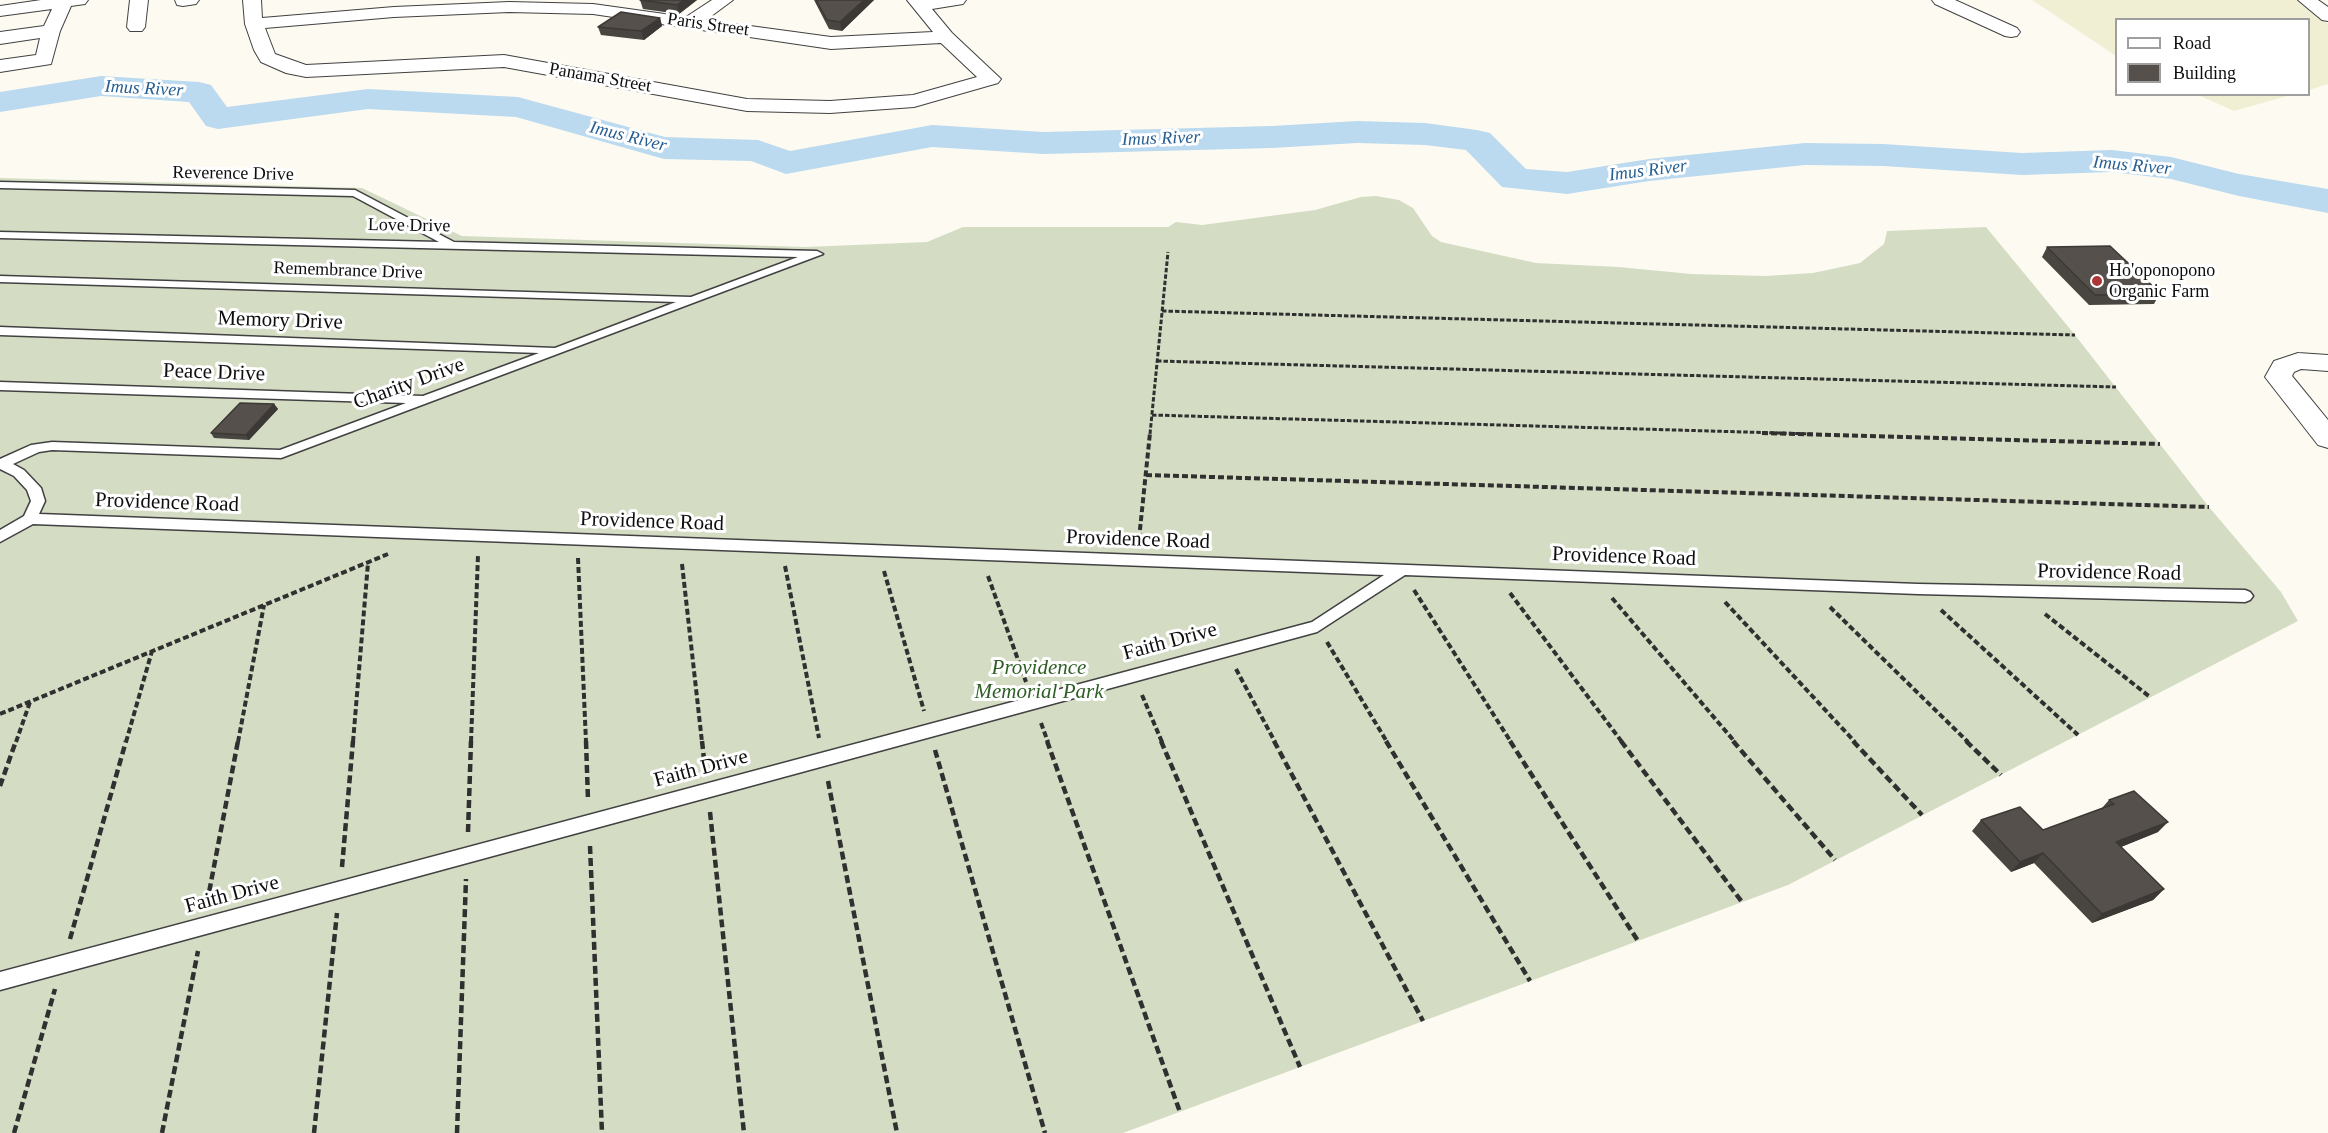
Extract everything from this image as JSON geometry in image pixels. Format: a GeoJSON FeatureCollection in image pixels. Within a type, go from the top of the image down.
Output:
{"type":"FeatureCollection","features":[{"type":"Feature","properties":{"kind":"street"},"geometry":{"type":"LineString","coordinates":[[136,27],[139,0]]}},
{"type":"Feature","properties":{"kind":"street","name":"Panama Street"},"geometry":{"type":"LineString","coordinates":[[252,0],[262,50],[268,58],[293,69],[331,71],[390,65],[504,61],[747,105],[830,107],[914,101],[991,79],[945,37]]}},
{"type":"Feature","properties":{"kind":"street"},"geometry":{"type":"LineString","coordinates":[[690,22],[724,0]]}},
{"type":"Feature","properties":{"kind":"street"},"geometry":{"type":"LineString","coordinates":[[918,3],[957,0]]}},
{"type":"Feature","properties":{"kind":"street"},"geometry":{"type":"LineString","coordinates":[[1941,0],[2011,32]]}},
{"type":"Feature","properties":{"kind":"street"},"geometry":{"type":"LineString","coordinates":[[2307,0],[2328,16]]}},
{"type":"Feature","properties":{"kind":"street"},"geometry":{"type":"LineString","coordinates":[[0,11],[71,1]]}},
{"type":"Feature","properties":{"kind":"street"},"geometry":{"type":"LineString","coordinates":[[0,66],[44,60],[51,31],[71,1]]}},
{"type":"Feature","properties":{"kind":"street"},"geometry":{"type":"LineString","coordinates":[[918,3],[945,37]]}},
{"type":"Feature","properties":{"kind":"street","name":"Paris Street"},"geometry":{"type":"LineString","coordinates":[[255,24],[401,6],[557,7],[593,9],[831,43],[945,37]]}},
{"type":"Feature","properties":{"kind":"street"},"geometry":{"type":"LineString","coordinates":[[0,38],[51,31]]}},
{"type":"Feature","properties":{"kind":"street"},"geometry":{"type":"LineString","coordinates":[[2328,363],[2298,361],[2283,367],[2278,377],[2328,439]]}},
{"type":"Feature","properties":{"kind":"lane","name":"Reverence Drive"},"geometry":{"type":"LineString","coordinates":[[0,185],[355,193],[452,245]]}},
{"type":"Feature","properties":{"kind":"lane","name":"Love Drive"},"geometry":{"type":"LineString","coordinates":[[0,235],[817,254]]}},
{"type":"Feature","properties":{"kind":"lane","name":"Charity Drive"},"geometry":{"type":"LineString","coordinates":[[1,463],[36,448],[52,446],[281,454],[817,254]]}},
{"type":"Feature","properties":{"kind":"lane","name":"Remembrance Drive"},"geometry":{"type":"LineString","coordinates":[[0,279],[695,300]]}},
{"type":"Feature","properties":{"kind":"lane","name":"Memory Drive"},"geometry":{"type":"LineString","coordinates":[[0,331],[559,350]]}},
{"type":"Feature","properties":{"kind":"lane","name":"Peace Drive"},"geometry":{"type":"LineString","coordinates":[[0,386],[427,399]]}},
{"type":"Feature","properties":{"kind":"lane"},"geometry":{"type":"LineString","coordinates":[[0,537],[30,519],[38,501],[34,488],[19,472],[1,463]]}},
{"type":"Feature","properties":{"kind":"lane","name":"Providence Road"},"geometry":{"type":"LineString","coordinates":[[30,519],[1918,589],[2245,596]]}},
{"type":"Feature","properties":{"kind":"lane","name":"Faith Drive"},"geometry":{"type":"LineString","coordinates":[[0,981],[1317,626],[1401,571]]}},
{"type":"Feature","properties":{"kind":"path"},"geometry":{"type":"LineString","coordinates":[[1137,561],[1167,252]]}},
{"type":"Feature","properties":{"kind":"path"},"geometry":{"type":"LineString","coordinates":[[1162,311],[2075,335]]}},
{"type":"Feature","properties":{"kind":"path"},"geometry":{"type":"LineString","coordinates":[[1157,361],[2116,387]]}},
{"type":"Feature","properties":{"kind":"path"},"geometry":{"type":"LineString","coordinates":[[1152,415],[2160,444]]}},
{"type":"Feature","properties":{"kind":"path"},"geometry":{"type":"LineString","coordinates":[[1146,475],[2209,507]]}},
{"type":"Feature","properties":{"kind":"path"},"geometry":{"type":"LineString","coordinates":[[0,714],[437,534]]}},
{"type":"Feature","properties":{"kind":"path"},"geometry":{"type":"LineString","coordinates":[[680,544],[744,1133]]}},
{"type":"Feature","properties":{"kind":"path"},"geometry":{"type":"LineString","coordinates":[[782,548],[897,1133]]}},
{"type":"Feature","properties":{"kind":"path"},"geometry":{"type":"LineString","coordinates":[[878,551],[1045,1133]]}},
{"type":"Feature","properties":{"kind":"path"},"geometry":{"type":"LineString","coordinates":[[981,555],[1180,1112]]}},
{"type":"Feature","properties":{"kind":"path"},"geometry":{"type":"LineString","coordinates":[[314,1133],[340,889],[368,563]]}},
{"type":"Feature","properties":{"kind":"path"},"geometry":{"type":"LineString","coordinates":[[1401,571],[1638,940]]}},
{"type":"Feature","properties":{"kind":"path"},"geometry":{"type":"LineString","coordinates":[[1495,574],[1742,902]]}},
{"type":"Feature","properties":{"kind":"path"},"geometry":{"type":"LineString","coordinates":[[1594,577],[1835,860]]}},
{"type":"Feature","properties":{"kind":"path"},"geometry":{"type":"LineString","coordinates":[[1705,581],[1922,815]]}},
{"type":"Feature","properties":{"kind":"path"},"geometry":{"type":"LineString","coordinates":[[1808,585],[2001,775]]}},
{"type":"Feature","properties":{"kind":"path"},"geometry":{"type":"LineString","coordinates":[[1918,589],[2078,735]]}},
{"type":"Feature","properties":{"kind":"path"},"geometry":{"type":"LineString","coordinates":[[2018,592],[2150,697]]}},
{"type":"Feature","properties":{"kind":"path"},"geometry":{"type":"LineString","coordinates":[[162,1133],[264,605]]}},
{"type":"Feature","properties":{"kind":"path"},"geometry":{"type":"LineString","coordinates":[[1317,626],[1530,981]]}},
{"type":"Feature","properties":{"kind":"path"},"geometry":{"type":"LineString","coordinates":[[1226,650],[1423,1021]]}},
{"type":"Feature","properties":{"kind":"path"},"geometry":{"type":"LineString","coordinates":[[14,1133],[152,651]]}},
{"type":"Feature","properties":{"kind":"path"},"geometry":{"type":"LineString","coordinates":[[1133,675],[1300,1067]]}},
{"type":"Feature","properties":{"kind":"path"},"geometry":{"type":"LineString","coordinates":[[0,786],[30,701]]}},
{"type":"Feature","properties":{"kind":"shaded area"},"geometry":{"type":"Polygon","coordinates":[[[2032,0],[2296,0],[2328,24],[2328,84],[2310,90],[2310,18],[2115,18],[2115,55],[2032,0]]]}},
{"type":"Feature","properties":{"kind":"shaded area"},"geometry":{"type":"Polygon","coordinates":[[[2200,96],[2287,96],[2234,111],[2200,96]]]}},
{"type":"Feature","properties":{"kind":"green space","name":"Providence Memorial Park"},"geometry":{"type":"Polygon","coordinates":[[[0,178],[362,188],[462,236],[805,247],[927,242],[963,227],[1168,227],[1176,222],[1202,225],[1315,210],[1361,197],[1376,196],[1399,200],[1413,208],[1432,236],[1441,242],[1536,263],[1619,267],[1691,274],[1765,276],[1813,273],[1860,263],[1884,244],[1887,231],[1986,227],[2075,335],[2209,507],[2281,592],[2298,621],[1788,885],[1123,1133],[0,1133],[0,178]]]}},
{"type":"Feature","properties":{"kind":"building"},"geometry":{"type":"Polygon","coordinates":[[[640,0],[684,0],[677,5],[640,0]]]}},
{"type":"Feature","properties":{"kind":"building"},"geometry":{"type":"Polygon","coordinates":[[[816,0],[864,0],[840,22],[827,20],[816,0]]]}},
{"type":"Feature","properties":{"kind":"building"},"geometry":{"type":"Polygon","coordinates":[[[621,12],[660,18],[641,31],[598,27],[621,12]]]}},
{"type":"Feature","properties":{"kind":"building"},"geometry":{"type":"Polygon","coordinates":[[[2110,246],[2160,293],[2095,295],[2047,247],[2110,246]]]}},
{"type":"Feature","properties":{"kind":"building"},"geometry":{"type":"Polygon","coordinates":[[[240,403],[274,404],[246,435],[211,433],[240,403]]]}},
{"type":"Feature","properties":{"kind":"building"},"geometry":{"type":"Polygon","coordinates":[[[2134,791],[2168,822],[2116,842],[2164,889],[2102,914],[2043,853],[2020,862],[1981,820],[2020,807],[2043,830],[2114,804],[2109,800],[2134,791]]]}},
{"type":"Feature","properties":{"kind":"waterway","name":"Imus River"},"geometry":{"type":"LineString","coordinates":[[0,102],[101,86],[199,92],[218,119],[368,99],[518,107],[664,148],[758,151],[786,163],[932,136],[1044,143],[1272,137],[1357,132],[1425,134],[1477,141],[1515,179],[1567,183],[1649,170],[1805,154],[1883,155],[2022,164],[2112,161],[2171,168],[2239,185],[2328,201]]}},
{"type":"Feature","properties":{"kind":"place","name":"Ho'oponopono Organic Farm"},"geometry":{"type":"Point","coordinates":[2097,281]}}]}
